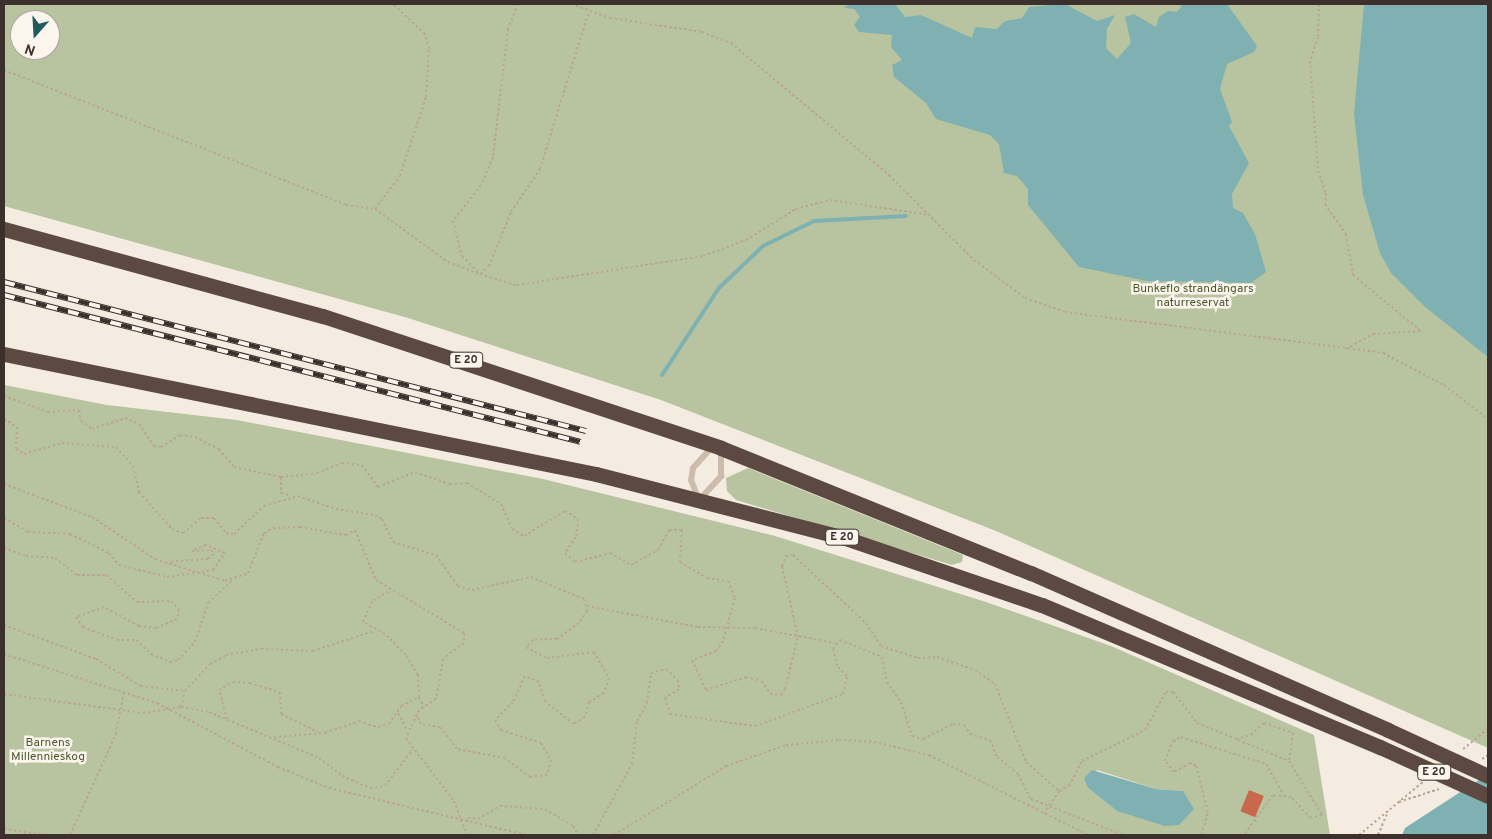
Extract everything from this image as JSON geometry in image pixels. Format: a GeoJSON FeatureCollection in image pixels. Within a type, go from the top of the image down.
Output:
{"type":"FeatureCollection","features":[{"type":"Feature","properties":{"kind":"highway","name":"E 20"},"geometry":{"type":"LineString","coordinates":[[4,228],[323,316],[717,447],[1031,573],[1488,776]]}},
{"type":"Feature","properties":{"kind":"highway","name":"E 20"},"geometry":{"type":"LineString","coordinates":[[4,354],[406,434],[699,500],[854,541],[1042,605],[1380,747],[1488,796]]}},
{"type":"Feature","properties":{"kind":"lane"},"geometry":{"type":"LineString","coordinates":[[717,447],[721,476],[699,500],[691,480],[693,468],[717,447]]}},
{"type":"Feature","properties":{"kind":"path"},"geometry":{"type":"LineString","coordinates":[[375,209],[400,176],[416,138],[426,97],[426,66],[429,50],[425,34],[393,4]]}},
{"type":"Feature","properties":{"kind":"path"},"geometry":{"type":"LineString","coordinates":[[480,274],[462,256],[454,221],[481,185],[493,157],[508,29],[518,4]]}},
{"type":"Feature","properties":{"kind":"path"},"geometry":{"type":"LineString","coordinates":[[571,4],[589,11],[702,32],[731,43],[889,175],[929,215],[1004,284],[1046,307],[1258,340],[1346,349],[1402,360],[1488,419]]}},
{"type":"Feature","properties":{"kind":"path"},"geometry":{"type":"LineString","coordinates":[[1319,4],[1318,37],[1310,61],[1318,171],[1326,193],[1325,204],[1346,234],[1353,275],[1421,331],[1373,334],[1346,349]]}},
{"type":"Feature","properties":{"kind":"path"},"geometry":{"type":"LineString","coordinates":[[480,274],[489,266],[511,212],[540,169],[589,11]]}},
{"type":"Feature","properties":{"kind":"path"},"geometry":{"type":"LineString","coordinates":[[4,70],[346,205],[375,209],[448,262],[517,285],[703,256],[746,240],[796,209],[830,200],[929,215]]}},
{"type":"Feature","properties":{"kind":"path"},"geometry":{"type":"LineString","coordinates":[[4,396],[48,412],[79,410],[82,421],[92,429],[125,418],[139,424],[154,446],[162,447],[180,435],[195,437],[219,449],[234,467],[281,477],[317,474],[342,463],[362,465],[378,487],[415,472],[450,484],[462,481],[501,504],[512,529],[524,536],[565,511],[578,519],[576,537],[566,553],[575,562],[610,553],[631,565],[658,550],[669,530],[677,528],[685,534],[680,562],[707,578],[732,584],[735,606],[729,628],[716,651],[692,660],[706,690],[756,677],[770,694],[781,695],[792,673],[798,638],[782,566],[786,556],[798,558],[818,582],[866,623],[881,646],[954,663],[995,684],[1026,762],[1059,791]]}},
{"type":"Feature","properties":{"kind":"path"},"geometry":{"type":"LineString","coordinates":[[4,419],[17,427],[16,448],[24,454],[48,444],[77,442],[116,447],[133,466],[139,492],[172,529],[183,532],[201,518],[214,518],[226,532],[234,534],[264,506],[292,496]]}},
{"type":"Feature","properties":{"kind":"path"},"geometry":{"type":"LineString","coordinates":[[281,477],[281,493],[374,515],[382,519],[393,542],[436,555],[458,586],[472,590],[536,578],[550,582],[559,591],[578,594],[587,606],[698,627],[755,628],[798,638],[835,643],[840,640],[882,657],[887,682],[901,702],[912,736],[923,739],[953,724],[964,725],[970,734],[990,740],[997,757],[1023,780],[1026,794],[1048,809],[1123,835]]}},
{"type":"Feature","properties":{"kind":"path"},"geometry":{"type":"LineString","coordinates":[[4,484],[92,517],[166,563],[198,571],[213,578],[235,579]]}},
{"type":"Feature","properties":{"kind":"path"},"geometry":{"type":"LineString","coordinates":[[4,518],[28,532],[81,538],[128,568],[167,577],[213,570],[225,554],[206,545],[192,550],[211,550],[214,554],[208,559],[166,563]]}},
{"type":"Feature","properties":{"kind":"path"},"geometry":{"type":"LineString","coordinates":[[4,548],[26,556],[55,558],[77,575],[106,575],[137,602],[171,602],[179,609],[177,619],[156,628],[139,626],[104,608],[76,617],[84,627],[117,640],[133,638],[151,654],[170,662],[178,660],[195,642],[212,596],[235,579],[248,573],[264,533],[273,528],[300,527],[346,535],[355,530],[370,571],[392,590],[464,633],[464,643],[443,659],[436,699],[424,707],[417,715],[407,730],[406,738],[464,818],[467,835]]}},
{"type":"Feature","properties":{"kind":"path"},"geometry":{"type":"LineString","coordinates":[[392,590],[382,592],[364,613],[363,622],[374,631],[385,634],[406,655],[418,675],[419,697],[424,707]]}},
{"type":"Feature","properties":{"kind":"path"},"geometry":{"type":"LineString","coordinates":[[417,715],[421,724],[440,727],[457,749],[505,758],[530,777],[547,775],[551,760],[541,743],[501,730],[495,720],[513,702],[525,676],[539,682],[545,701],[568,721],[574,724],[585,717],[589,702],[604,693],[609,678],[594,652],[547,658],[526,647],[527,641],[548,642],[565,634],[585,616],[587,606]]}},
{"type":"Feature","properties":{"kind":"path"},"geometry":{"type":"LineString","coordinates":[[4,625],[96,659],[141,686],[185,691]]}},
{"type":"Feature","properties":{"kind":"path"},"geometry":{"type":"LineString","coordinates":[[181,707],[185,691],[210,664],[242,650],[313,651],[374,631]]}},
{"type":"Feature","properties":{"kind":"path"},"geometry":{"type":"LineString","coordinates":[[593,835],[632,764],[636,721],[647,703],[651,673],[666,669],[678,680],[679,689],[665,698],[670,714],[754,726],[843,694],[848,682],[837,666],[835,643]]}},
{"type":"Feature","properties":{"kind":"path"},"geometry":{"type":"LineString","coordinates":[[4,654],[124,692],[174,711],[278,767],[329,788],[464,818],[526,835]]}},
{"type":"Feature","properties":{"kind":"path"},"geometry":{"type":"LineString","coordinates":[[226,719],[219,690],[233,682],[250,683],[280,692],[281,714],[319,732]]}},
{"type":"Feature","properties":{"kind":"path"},"geometry":{"type":"LineString","coordinates":[[70,835],[116,734],[124,692]]}},
{"type":"Feature","properties":{"kind":"path"},"geometry":{"type":"LineString","coordinates":[[1044,814],[1059,791],[1069,786],[1082,761],[1145,730],[1166,692],[1173,692],[1197,723],[1289,762],[1322,810],[1320,819],[1311,818],[1284,795],[1266,764],[1181,737],[1173,741],[1164,761],[1174,772],[1190,763],[1196,766],[1208,812],[1201,835]]}},
{"type":"Feature","properties":{"kind":"path"},"geometry":{"type":"LineString","coordinates":[[4,694],[121,711],[174,711],[181,707],[226,719],[271,737],[370,788],[385,786],[413,749]]}},
{"type":"Feature","properties":{"kind":"path"},"geometry":{"type":"LineString","coordinates":[[271,737],[319,732],[359,721],[378,727],[398,713],[401,706],[419,697]]}},
{"type":"Feature","properties":{"kind":"path"},"geometry":{"type":"LineString","coordinates":[[398,713],[407,730]]}},
{"type":"Feature","properties":{"kind":"path"},"geometry":{"type":"LineString","coordinates":[[1236,739],[1251,735],[1264,723],[1293,733],[1289,762]]}},
{"type":"Feature","properties":{"kind":"path"},"geometry":{"type":"LineString","coordinates":[[614,835],[726,766],[786,745],[839,740],[874,742],[929,755],[1088,835]]}},
{"type":"Feature","properties":{"kind":"path"},"geometry":{"type":"LineString","coordinates":[[1244,835],[1273,795],[1284,795]]}},
{"type":"Feature","properties":{"kind":"path"},"geometry":{"type":"LineString","coordinates":[[1358,835],[1398,802]]}},
{"type":"Feature","properties":{"kind":"path"},"geometry":{"type":"LineString","coordinates":[[464,818],[478,819],[500,806],[545,809],[573,826],[579,835]]}},
{"type":"Feature","properties":{"kind":"path"},"geometry":{"type":"LineString","coordinates":[[1378,835],[1388,811]]}},
{"type":"Feature","properties":{"kind":"path"},"geometry":{"type":"LineString","coordinates":[[4,829],[46,835]]}},
{"type":"Feature","properties":{"kind":"green space","name":"Bunkeflo strandängars naturreservat"},"geometry":{"type":"Polygon","coordinates":[[[4,4],[1488,4],[1488,748],[996,531],[661,400],[408,318],[4,206],[4,4]]]}},
{"type":"Feature","properties":{"kind":"green space","name":"Barnens Millennieskog"},"geometry":{"type":"Polygon","coordinates":[[[4,385],[107,405],[237,420],[543,479],[775,536],[986,602],[1111,646],[1314,735],[1330,835],[4,835],[4,385]],[[1097,770],[1088,788],[1117,811],[1183,791],[1156,789],[1097,770]]]}},
{"type":"Feature","properties":{"kind":"green space"},"geometry":{"type":"Polygon","coordinates":[[[748,468],[963,555],[962,562],[952,565],[736,500],[727,491],[726,478],[748,468]]]}},
{"type":"Feature","properties":{"kind":"water"},"geometry":{"type":"Polygon","coordinates":[[[849,4],[895,4],[905,17],[921,15],[972,38],[975,27],[997,29],[1005,21],[1022,18],[1029,7],[1065,4],[1097,21],[1115,15],[1107,29],[1106,48],[1117,59],[1131,43],[1125,17],[1134,14],[1156,27],[1159,17],[1168,11],[1177,12],[1182,5],[1227,4],[1257,46],[1254,52],[1227,64],[1220,89],[1232,122],[1229,126],[1249,163],[1232,194],[1233,208],[1243,213],[1255,234],[1266,272],[1251,283],[1147,281],[1079,267],[1028,205],[1028,189],[1017,176],[1004,173],[999,144],[990,135],[936,119],[926,103],[894,77],[892,65],[902,60],[891,47],[892,35],[859,32],[854,25],[860,17],[854,9],[844,8],[849,4]]]}},
{"type":"Feature","properties":{"kind":"water"},"geometry":{"type":"Polygon","coordinates":[[[1364,4],[1488,4],[1488,357],[1424,306],[1391,273],[1380,253],[1363,195],[1354,114],[1364,4]]]}},
{"type":"Feature","properties":{"kind":"water"},"geometry":{"type":"Polygon","coordinates":[[[1092,770],[1156,789],[1183,791],[1194,809],[1179,825],[1165,826],[1117,811],[1088,788],[1084,778],[1092,770]]]}},
{"type":"Feature","properties":{"kind":"water"},"geometry":{"type":"Polygon","coordinates":[[[1488,774],[1488,835],[1402,835],[1405,828],[1488,774]]]}},
{"type":"Feature","properties":{"kind":"building"},"geometry":{"type":"Polygon","coordinates":[[[1249,790],[1264,796],[1255,817],[1240,811],[1249,790]]]}},
{"type":"Feature","properties":{"kind":"waterway"},"geometry":{"type":"LineString","coordinates":[[662,375],[719,288],[763,246],[814,221],[906,216]]}},
{"type":"Feature","properties":{"kind":"railway"},"geometry":{"type":"LineString","coordinates":[[4,282],[586,431]]}},
{"type":"Feature","properties":{"kind":"railway"},"geometry":{"type":"LineString","coordinates":[[4,295],[581,442]]}}]}
